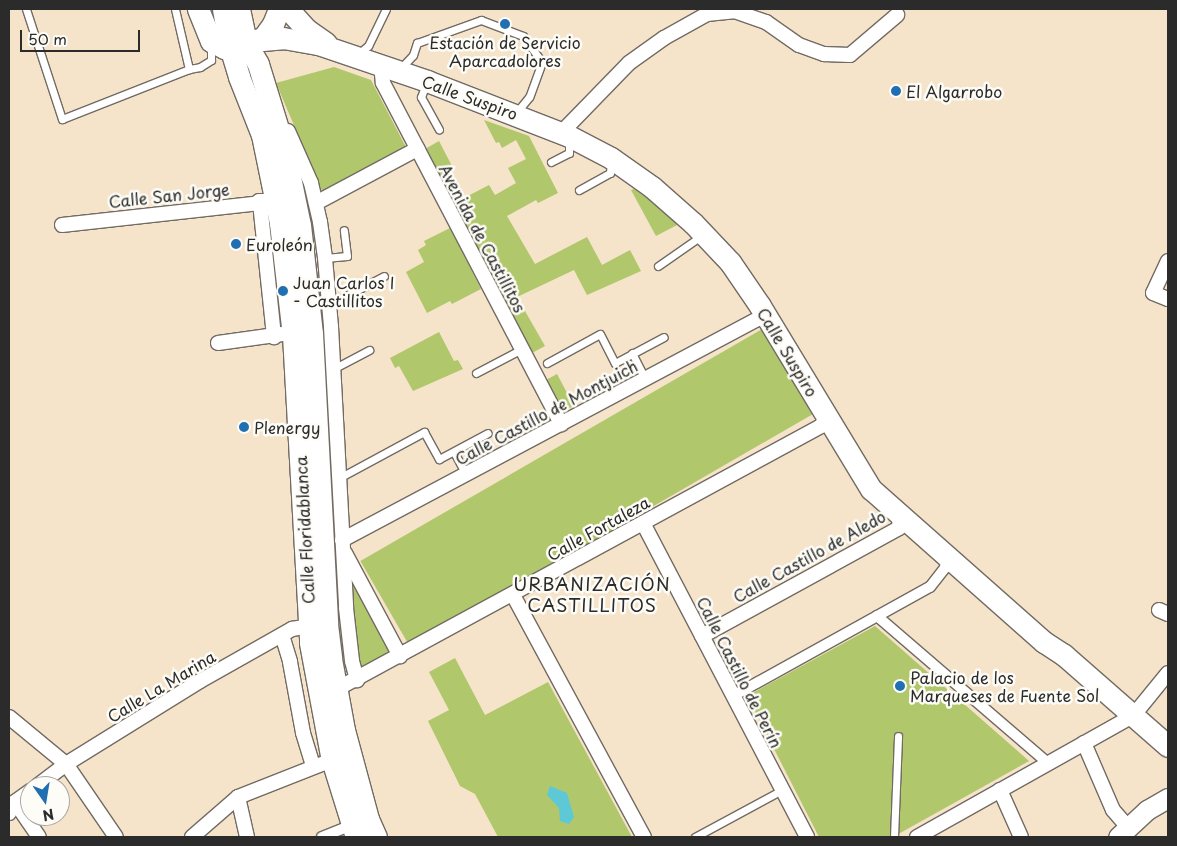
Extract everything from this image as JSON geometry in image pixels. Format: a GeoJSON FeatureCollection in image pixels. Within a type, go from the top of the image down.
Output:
{"type":"FeatureCollection","features":[{"type":"Feature","properties":{"kind":"main road"},"geometry":{"type":"LineString","coordinates":[[198,9],[229,41],[283,38],[350,54]]}},
{"type":"Feature","properties":{"kind":"main road"},"geometry":{"type":"LineString","coordinates":[[205,9],[229,41]]}},
{"type":"Feature","properties":{"kind":"main road"},"geometry":{"type":"LineString","coordinates":[[223,9],[229,41]]}},
{"type":"Feature","properties":{"kind":"main road"},"geometry":{"type":"LineString","coordinates":[[229,41],[239,9]]}},
{"type":"Feature","properties":{"kind":"main road"},"geometry":{"type":"LineString","coordinates":[[229,41],[263,38],[273,24],[278,9]]}},
{"type":"Feature","properties":{"kind":"main road"},"geometry":{"type":"LineString","coordinates":[[288,9],[297,21],[316,37],[350,54]]}},
{"type":"Feature","properties":{"kind":"main road","name":"Calle Floridablanca"},"geometry":{"type":"LineString","coordinates":[[229,41],[258,64],[292,185],[308,292],[327,624],[335,690],[357,778],[376,837]]}},
{"type":"Feature","properties":{"kind":"main road","name":"Calle Floridablanca"},"geometry":{"type":"LineString","coordinates":[[229,41],[239,77],[262,135],[268,202],[286,260],[283,336],[323,763],[353,831]]}},
{"type":"Feature","properties":{"kind":"main road","name":"Calle Suspiro"},"geometry":{"type":"LineString","coordinates":[[350,54],[516,114],[565,134],[611,158],[661,194],[704,233],[730,262],[763,311],[871,489],[1162,741]]}},
{"type":"Feature","properties":{"kind":"main road"},"geometry":{"type":"LineString","coordinates":[[1162,741],[1168,755]]}},
{"type":"Feature","properties":{"kind":"main road"},"geometry":{"type":"LineString","coordinates":[[1123,832],[1147,810],[1168,798]]}},
{"type":"Feature","properties":{"kind":"street"},"geometry":{"type":"LineString","coordinates":[[565,134],[629,63],[664,38],[707,14],[734,12],[766,22],[808,48],[824,54],[850,55],[897,15]]}},
{"type":"Feature","properties":{"kind":"street","name":"Avenida de Castillitos"},"geometry":{"type":"LineString","coordinates":[[390,68],[383,84],[561,424]]}},
{"type":"Feature","properties":{"kind":"street","name":"Calle Floridablanca"},"geometry":{"type":"LineString","coordinates":[[267,93],[311,183],[325,258],[348,636],[357,680]]}},
{"type":"Feature","properties":{"kind":"street"},"geometry":{"type":"LineString","coordinates":[[316,202],[417,149]]}},
{"type":"Feature","properties":{"kind":"street","name":"Calle San Jorge"},"geometry":{"type":"LineString","coordinates":[[62,225],[268,202]]}},
{"type":"Feature","properties":{"kind":"street"},"geometry":{"type":"LineString","coordinates":[[1168,261],[1153,293],[1168,299]]}},
{"type":"Feature","properties":{"kind":"street","name":"Calle Castillo de Montjuich"},"geometry":{"type":"LineString","coordinates":[[342,544],[466,475],[758,319],[763,311]]}},
{"type":"Feature","properties":{"kind":"street"},"geometry":{"type":"LineString","coordinates":[[218,343],[283,336]]}},
{"type":"Feature","properties":{"kind":"street","name":"Calle Fortaleza"},"geometry":{"type":"LineString","coordinates":[[335,690],[357,680],[822,426],[827,418]]}},
{"type":"Feature","properties":{"kind":"street","name":"Calle Castillo de Aledo"},"geometry":{"type":"LineString","coordinates":[[702,636],[899,528],[900,516]]}},
{"type":"Feature","properties":{"kind":"street","name":"Calle Castillo de Perín"},"geometry":{"type":"LineString","coordinates":[[643,523],[807,837]]}},
{"type":"Feature","properties":{"kind":"street"},"geometry":{"type":"LineString","coordinates":[[342,544],[400,656]]}},
{"type":"Feature","properties":{"kind":"street"},"geometry":{"type":"LineString","coordinates":[[733,696],[930,587],[945,568],[947,556]]}},
{"type":"Feature","properties":{"kind":"street"},"geometry":{"type":"LineString","coordinates":[[513,595],[644,837]]}},
{"type":"Feature","properties":{"kind":"street"},"geometry":{"type":"LineString","coordinates":[[877,616],[1048,763]]}},
{"type":"Feature","properties":{"kind":"street","name":"Calle La Marina"},"geometry":{"type":"LineString","coordinates":[[50,776],[66,764],[200,681],[292,629],[309,626]]}},
{"type":"Feature","properties":{"kind":"street"},"geometry":{"type":"LineString","coordinates":[[192,837],[238,797],[323,763],[303,733],[290,662],[282,635]]}},
{"type":"Feature","properties":{"kind":"street"},"geometry":{"type":"LineString","coordinates":[[917,837],[1133,716],[1168,673]]}},
{"type":"Feature","properties":{"kind":"street"},"geometry":{"type":"LineString","coordinates":[[9,717],[66,764],[116,837]]}},
{"type":"Feature","properties":{"kind":"street"},"geometry":{"type":"LineString","coordinates":[[1084,742],[1123,832]]}},
{"type":"Feature","properties":{"kind":"street"},"geometry":{"type":"LineString","coordinates":[[1000,790],[1021,837]]}},
{"type":"Feature","properties":{"kind":"street"},"geometry":{"type":"LineString","coordinates":[[238,797],[247,837]]}},
{"type":"Feature","properties":{"kind":"street"},"geometry":{"type":"LineString","coordinates":[[12,807],[39,837]]}},
{"type":"Feature","properties":{"kind":"street"},"geometry":{"type":"LineString","coordinates":[[322,837],[353,831]]}},
{"type":"Feature","properties":{"kind":"lane"},"geometry":{"type":"LineString","coordinates":[[26,9],[62,119],[189,69],[200,67],[211,60],[229,41]]}},
{"type":"Feature","properties":{"kind":"lane"},"geometry":{"type":"LineString","coordinates":[[175,9],[189,69]]}},
{"type":"Feature","properties":{"kind":"lane"},"geometry":{"type":"LineString","coordinates":[[350,54],[368,46],[384,9]]}},
{"type":"Feature","properties":{"kind":"lane"},"geometry":{"type":"LineString","coordinates":[[390,68],[412,55],[417,43],[481,20],[490,23],[523,36],[542,62],[529,97],[516,114]]}},
{"type":"Feature","properties":{"kind":"lane"},"geometry":{"type":"LineString","coordinates":[[427,81],[421,97],[439,129]]}},
{"type":"Feature","properties":{"kind":"lane"},"geometry":{"type":"LineString","coordinates":[[551,162],[569,153],[565,134]]}},
{"type":"Feature","properties":{"kind":"lane"},"geometry":{"type":"LineString","coordinates":[[579,190],[610,173],[611,158]]}},
{"type":"Feature","properties":{"kind":"lane"},"geometry":{"type":"LineString","coordinates":[[325,258],[347,256],[344,230]]}},
{"type":"Feature","properties":{"kind":"lane"},"geometry":{"type":"LineString","coordinates":[[658,266],[704,233]]}},
{"type":"Feature","properties":{"kind":"lane"},"geometry":{"type":"LineString","coordinates":[[329,305],[384,276]]}},
{"type":"Feature","properties":{"kind":"lane"},"geometry":{"type":"LineString","coordinates":[[547,363],[600,334],[615,363],[664,336]]}},
{"type":"Feature","properties":{"kind":"lane"},"geometry":{"type":"LineString","coordinates":[[476,373],[522,349]]}},
{"type":"Feature","properties":{"kind":"lane"},"geometry":{"type":"LineString","coordinates":[[333,369],[369,350]]}},
{"type":"Feature","properties":{"kind":"lane"},"geometry":{"type":"LineString","coordinates":[[632,354],[645,379]]}},
{"type":"Feature","properties":{"kind":"lane"},"geometry":{"type":"LineString","coordinates":[[339,478],[424,432],[439,459],[488,434]]}},
{"type":"Feature","properties":{"kind":"lane"},"geometry":{"type":"LineString","coordinates":[[454,452],[466,475]]}},
{"type":"Feature","properties":{"kind":"lane"},"geometry":{"type":"LineString","coordinates":[[894,837],[898,736]]}},
{"type":"Feature","properties":{"kind":"lane"},"geometry":{"type":"LineString","coordinates":[[695,837],[782,790]]}},
{"type":"Feature","properties":{"kind":"green space"},"geometry":{"type":"Polygon","coordinates":[[[334,67],[371,80],[409,153],[325,198],[276,83],[334,67]]]}},
{"type":"Feature","properties":{"kind":"green space"},"geometry":{"type":"Polygon","coordinates":[[[484,120],[529,136],[558,193],[538,203],[536,200],[507,216],[535,264],[587,237],[602,265],[630,250],[641,271],[587,295],[574,270],[517,297],[545,346],[532,353],[425,149],[439,141],[452,166],[449,168],[464,198],[489,185],[495,195],[516,183],[508,168],[526,159],[516,140],[502,148],[499,142],[496,143],[484,120]]]}},
{"type":"Feature","properties":{"kind":"green space"},"geometry":{"type":"Polygon","coordinates":[[[634,189],[679,224],[656,236],[631,190],[634,189]]]}},
{"type":"Feature","properties":{"kind":"green space"},"geometry":{"type":"Polygon","coordinates":[[[450,228],[481,289],[452,304],[450,301],[427,313],[406,272],[424,262],[418,250],[426,245],[424,241],[450,228]]]}},
{"type":"Feature","properties":{"kind":"green space"},"geometry":{"type":"Polygon","coordinates":[[[764,328],[814,414],[410,647],[360,561],[764,328]]]}},
{"type":"Feature","properties":{"kind":"green space"},"geometry":{"type":"Polygon","coordinates":[[[439,332],[454,361],[458,360],[463,369],[413,391],[399,366],[395,368],[390,358],[439,332]]]}},
{"type":"Feature","properties":{"kind":"green space"},"geometry":{"type":"Polygon","coordinates":[[[557,374],[574,406],[563,411],[546,380],[557,374]]]}},
{"type":"Feature","properties":{"kind":"green space"},"geometry":{"type":"Polygon","coordinates":[[[342,548],[400,656],[357,680],[342,548]]]}},
{"type":"Feature","properties":{"kind":"green space"},"geometry":{"type":"Polygon","coordinates":[[[875,626],[1029,761],[893,837],[819,837],[747,696],[875,626]]]}},
{"type":"Feature","properties":{"kind":"green space"},"geometry":{"type":"Polygon","coordinates":[[[455,658],[485,715],[548,682],[632,837],[498,837],[475,794],[460,786],[428,721],[449,710],[429,672],[455,658]]]}},
{"type":"Feature","properties":{"kind":"water"},"geometry":{"type":"Polygon","coordinates":[[[550,786],[567,793],[574,817],[569,824],[560,821],[559,808],[547,795],[550,786]]]}},
{"type":"Feature","properties":{"kind":"place","name":"Estación de Servicio Aparcadolores"},"geometry":{"type":"Point","coordinates":[505,24]}},
{"type":"Feature","properties":{"kind":"place","name":"El Algarrobo"},"geometry":{"type":"Point","coordinates":[896,91]}},
{"type":"Feature","properties":{"kind":"place","name":"Euroleón"},"geometry":{"type":"Point","coordinates":[236,244]}},
{"type":"Feature","properties":{"kind":"place","name":"Juan Carlos I - Castillitos"},"geometry":{"type":"Point","coordinates":[283,291]}},
{"type":"Feature","properties":{"kind":"place","name":"Plenergy"},"geometry":{"type":"Point","coordinates":[244,427]}},
{"type":"Feature","properties":{"kind":"place","name":"Palacio de los Marqueses de Fuente Sol"},"geometry":{"type":"Point","coordinates":[900,686]}},
{"type":"Feature","properties":{"kind":"district","name":"URBANIZACIÓN CASTILLITOS"},"geometry":{"type":"Point","coordinates":[592,595]}}]}
